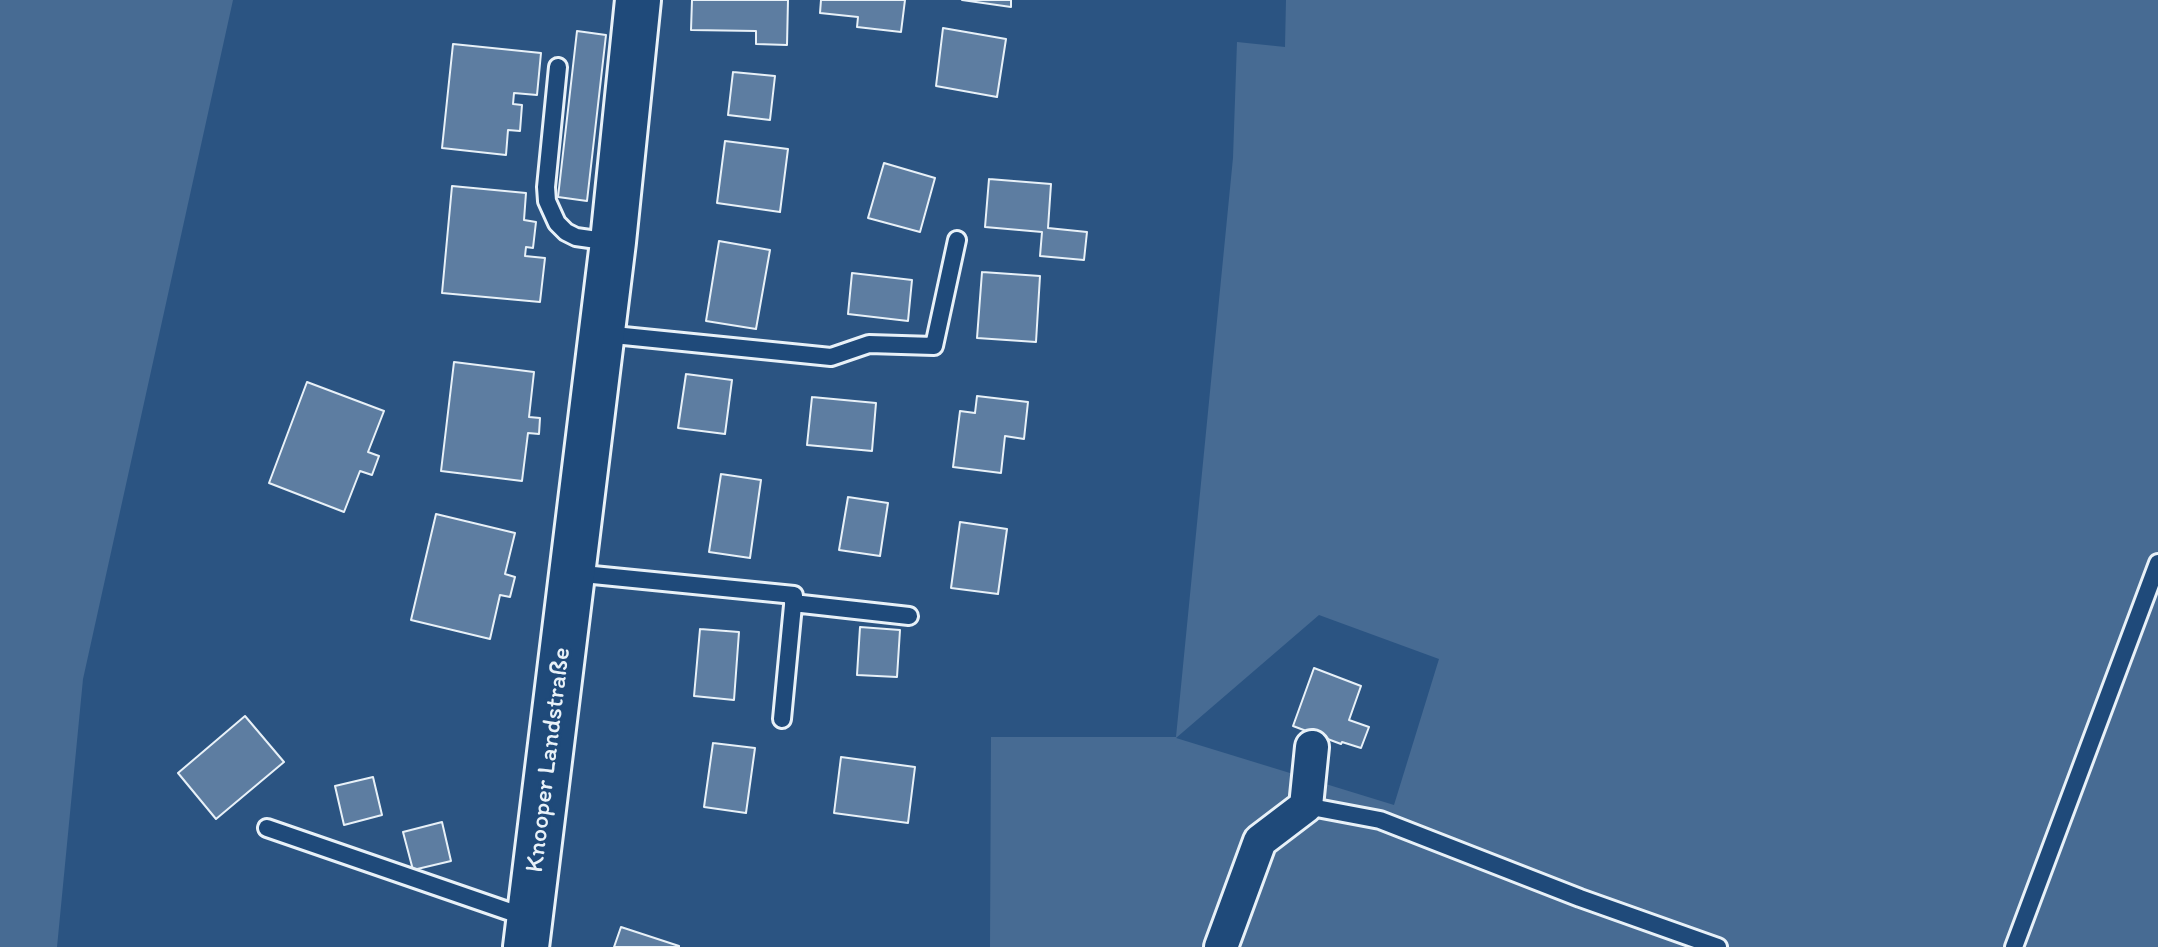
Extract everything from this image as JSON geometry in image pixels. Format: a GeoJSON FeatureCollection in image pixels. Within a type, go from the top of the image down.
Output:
{"type":"FeatureCollection","features":[{"type":"Feature","properties":{"kind":"street","name":"Knooper Landstraße"},"geometry":{"type":"LineString","coordinates":[[528,933],[613,242],[638,0]]}},
{"type":"Feature","properties":{"kind":"street"},"geometry":{"type":"LineString","coordinates":[[1221,947],[1260,841],[1306,806],[1312,747]]}},
{"type":"Feature","properties":{"kind":"lane"},"geometry":{"type":"LineString","coordinates":[[558,67],[546,187],[550,210],[566,232],[576,237],[613,242]]}},
{"type":"Feature","properties":{"kind":"lane"},"geometry":{"type":"LineString","coordinates":[[602,334],[831,357],[869,344],[934,346],[957,240]]}},
{"type":"Feature","properties":{"kind":"lane"},"geometry":{"type":"LineString","coordinates":[[2014,947],[2158,563]]}},
{"type":"Feature","properties":{"kind":"lane"},"geometry":{"type":"LineString","coordinates":[[572,573],[794,595],[782,719]]}},
{"type":"Feature","properties":{"kind":"lane"},"geometry":{"type":"LineString","coordinates":[[793,603],[909,616]]}},
{"type":"Feature","properties":{"kind":"lane"},"geometry":{"type":"LineString","coordinates":[[1306,806],[1380,820],[1580,898],[1718,947]]}},
{"type":"Feature","properties":{"kind":"lane"},"geometry":{"type":"LineString","coordinates":[[267,828],[528,933]]}},
{"type":"Feature","properties":{"kind":"shaded area"},"geometry":{"type":"Polygon","coordinates":[[[0,0],[233,0],[83,679],[57,947],[0,947],[0,0]]]}},
{"type":"Feature","properties":{"kind":"shaded area"},"geometry":{"type":"Polygon","coordinates":[[[1286,0],[2158,0],[2158,947],[990,947],[991,737],[1176,737],[1233,158],[1237,42],[1285,47],[1286,0]],[[1319,615],[1176,738],[1394,805],[1439,659],[1319,615]]]}},
{"type":"Feature","properties":{"kind":"building"},"geometry":{"type":"Polygon","coordinates":[[[692,0],[788,0],[787,45],[756,44],[756,31],[691,30],[692,0]]]}},
{"type":"Feature","properties":{"kind":"building"},"geometry":{"type":"Polygon","coordinates":[[[821,0],[905,0],[901,32],[857,27],[858,17],[820,13],[821,0]]]}},
{"type":"Feature","properties":{"kind":"building"},"geometry":{"type":"Polygon","coordinates":[[[962,0],[1011,0],[1011,7],[962,0]]]}},
{"type":"Feature","properties":{"kind":"building"},"geometry":{"type":"Polygon","coordinates":[[[943,28],[1006,39],[997,97],[936,86],[943,28]]]}},
{"type":"Feature","properties":{"kind":"building"},"geometry":{"type":"Polygon","coordinates":[[[577,31],[606,35],[587,201],[558,197],[577,31]]]}},
{"type":"Feature","properties":{"kind":"building"},"geometry":{"type":"Polygon","coordinates":[[[453,44],[541,53],[537,95],[514,93],[513,104],[522,105],[520,131],[508,130],[506,155],[442,148],[453,44]]]}},
{"type":"Feature","properties":{"kind":"building"},"geometry":{"type":"Polygon","coordinates":[[[733,72],[775,76],[770,120],[728,115],[733,72]]]}},
{"type":"Feature","properties":{"kind":"building"},"geometry":{"type":"Polygon","coordinates":[[[725,141],[788,149],[780,212],[717,203],[725,141]]]}},
{"type":"Feature","properties":{"kind":"building"},"geometry":{"type":"Polygon","coordinates":[[[884,163],[935,178],[920,232],[868,218],[884,163]]]}},
{"type":"Feature","properties":{"kind":"building"},"geometry":{"type":"Polygon","coordinates":[[[989,179],[1051,184],[1048,228],[1087,232],[1084,260],[1040,256],[1042,232],[985,227],[989,179]]]}},
{"type":"Feature","properties":{"kind":"building"},"geometry":{"type":"Polygon","coordinates":[[[452,186],[526,193],[524,220],[536,222],[533,248],[526,247],[525,256],[545,258],[540,302],[442,293],[452,186]]]}},
{"type":"Feature","properties":{"kind":"building"},"geometry":{"type":"Polygon","coordinates":[[[719,241],[770,250],[756,329],[706,321],[719,241]]]}},
{"type":"Feature","properties":{"kind":"building"},"geometry":{"type":"Polygon","coordinates":[[[982,272],[1040,276],[1036,342],[977,338],[982,272]]]}},
{"type":"Feature","properties":{"kind":"building"},"geometry":{"type":"Polygon","coordinates":[[[852,273],[912,280],[908,321],[848,314],[852,273]]]}},
{"type":"Feature","properties":{"kind":"building"},"geometry":{"type":"Polygon","coordinates":[[[454,362],[534,372],[529,417],[540,418],[539,434],[528,433],[522,481],[441,471],[454,362]]]}},
{"type":"Feature","properties":{"kind":"building"},"geometry":{"type":"Polygon","coordinates":[[[686,374],[732,380],[725,434],[678,428],[686,374]]]}},
{"type":"Feature","properties":{"kind":"building"},"geometry":{"type":"Polygon","coordinates":[[[307,382],[384,411],[368,452],[379,456],[372,475],[360,471],[344,512],[269,483],[307,382]]]}},
{"type":"Feature","properties":{"kind":"building"},"geometry":{"type":"Polygon","coordinates":[[[977,396],[1028,402],[1024,439],[1005,436],[1001,473],[953,467],[960,411],[975,413],[977,396]]]}},
{"type":"Feature","properties":{"kind":"building"},"geometry":{"type":"Polygon","coordinates":[[[812,397],[876,403],[872,451],[807,445],[812,397]]]}},
{"type":"Feature","properties":{"kind":"building"},"geometry":{"type":"Polygon","coordinates":[[[721,474],[761,480],[750,558],[709,552],[721,474]]]}},
{"type":"Feature","properties":{"kind":"building"},"geometry":{"type":"Polygon","coordinates":[[[848,497],[888,503],[880,556],[839,550],[848,497]]]}},
{"type":"Feature","properties":{"kind":"building"},"geometry":{"type":"Polygon","coordinates":[[[436,514],[515,533],[505,574],[515,577],[510,597],[500,595],[490,639],[411,620],[436,514]]]}},
{"type":"Feature","properties":{"kind":"building"},"geometry":{"type":"Polygon","coordinates":[[[960,522],[1007,529],[998,594],[951,588],[960,522]]]}},
{"type":"Feature","properties":{"kind":"building"},"geometry":{"type":"Polygon","coordinates":[[[860,627],[900,630],[897,677],[857,675],[860,627]]]}},
{"type":"Feature","properties":{"kind":"building"},"geometry":{"type":"Polygon","coordinates":[[[700,629],[739,632],[734,700],[694,696],[700,629]]]}},
{"type":"Feature","properties":{"kind":"building"},"geometry":{"type":"Polygon","coordinates":[[[1314,668],[1361,686],[1349,720],[1369,727],[1361,748],[1293,726],[1314,668]]]}},
{"type":"Feature","properties":{"kind":"building"},"geometry":{"type":"Polygon","coordinates":[[[245,716],[284,762],[216,819],[178,773],[245,716]]]}},
{"type":"Feature","properties":{"kind":"building"},"geometry":{"type":"Polygon","coordinates":[[[713,743],[755,748],[746,813],[704,807],[713,743]]]}},
{"type":"Feature","properties":{"kind":"building"},"geometry":{"type":"Polygon","coordinates":[[[841,757],[915,767],[908,823],[834,813],[841,757]]]}},
{"type":"Feature","properties":{"kind":"building"},"geometry":{"type":"Polygon","coordinates":[[[373,777],[382,815],[344,825],[335,786],[373,777]]]}},
{"type":"Feature","properties":{"kind":"building"},"geometry":{"type":"Polygon","coordinates":[[[442,822],[451,861],[413,870],[403,832],[442,822]]]}},
{"type":"Feature","properties":{"kind":"building"},"geometry":{"type":"Polygon","coordinates":[[[621,927],[679,946],[679,947],[614,947],[621,927]]]}}]}
